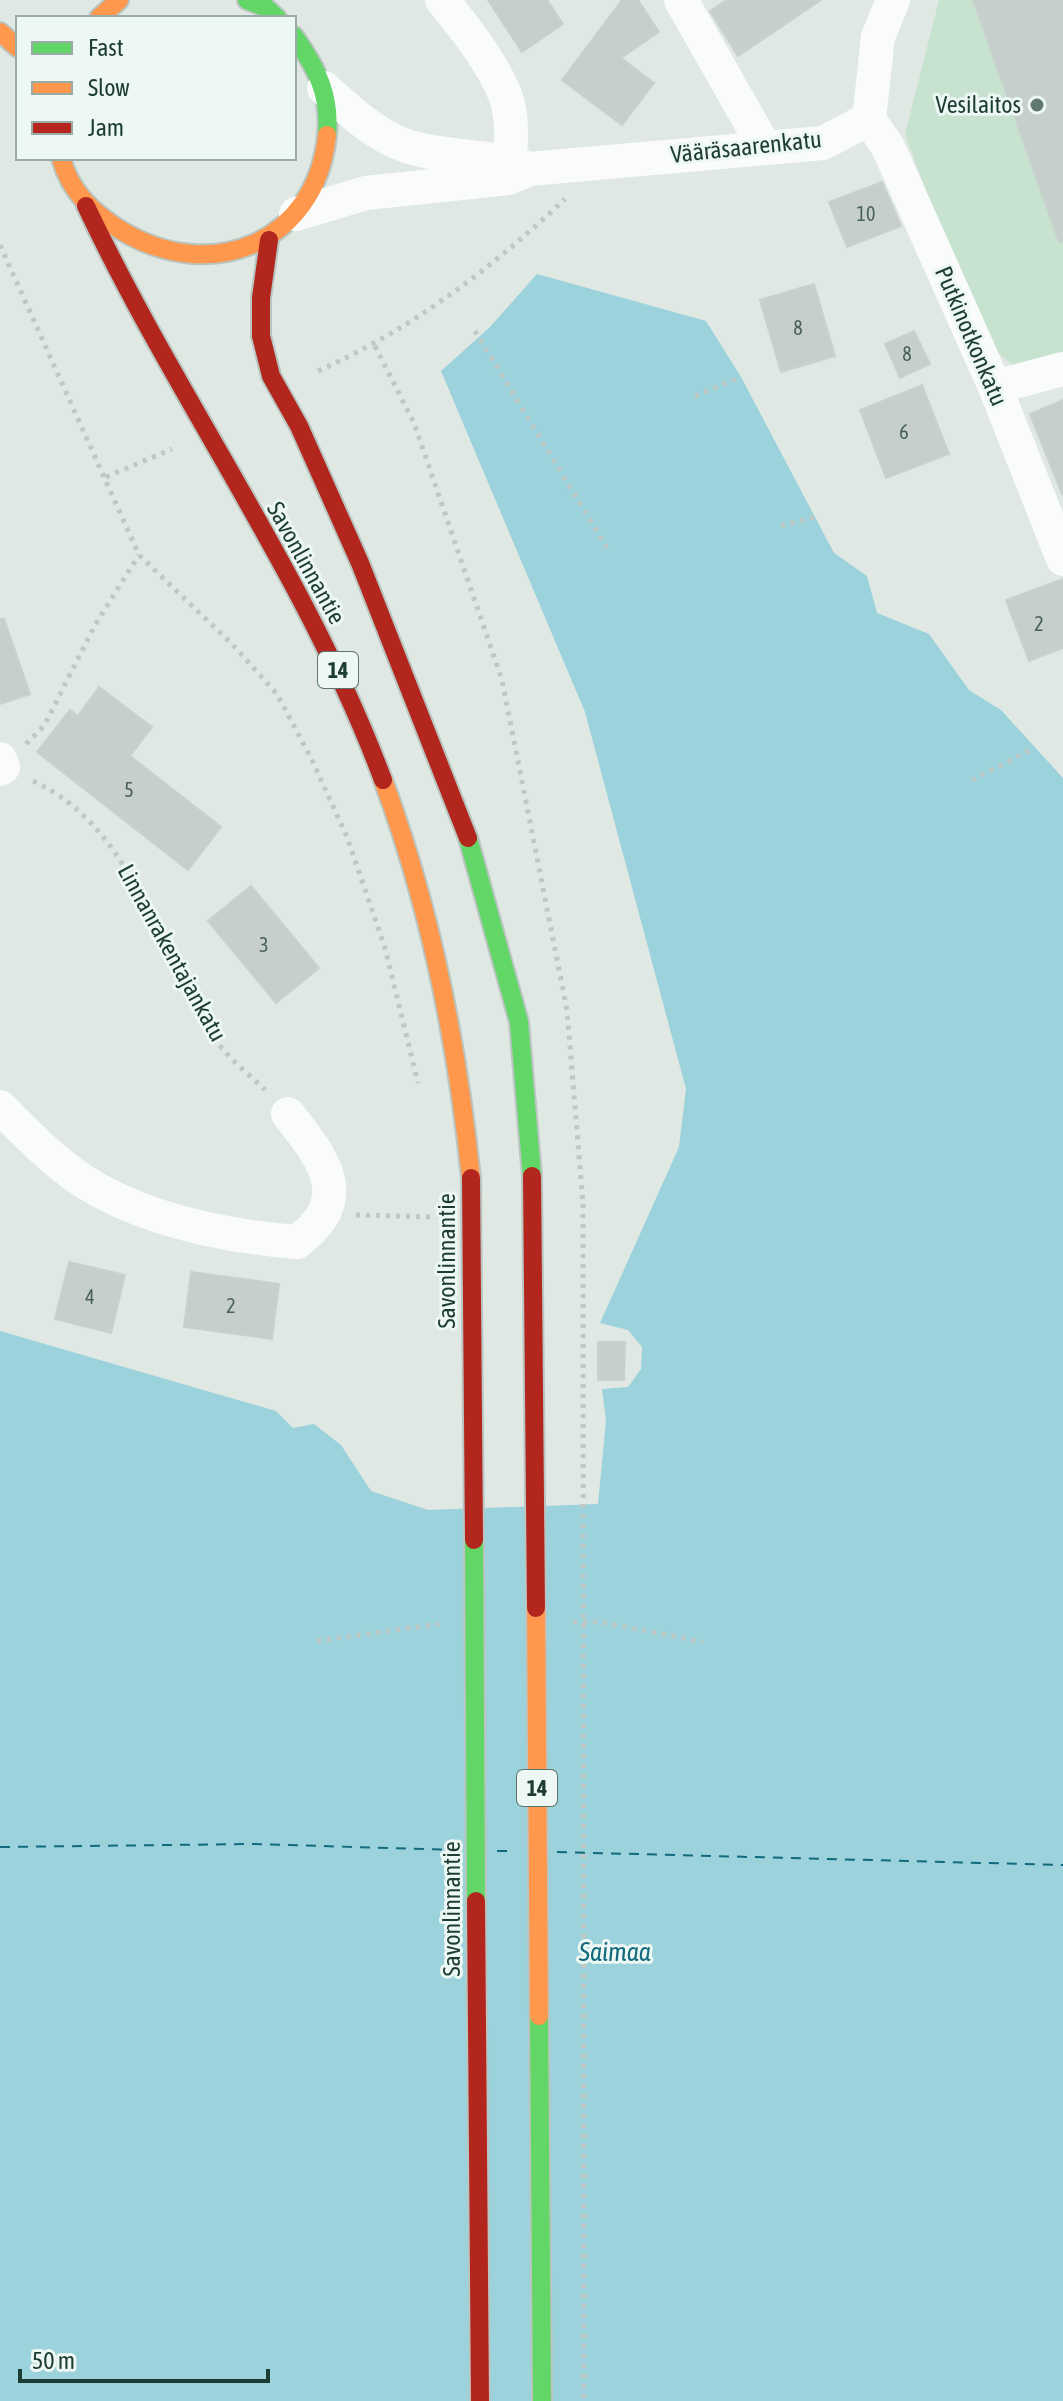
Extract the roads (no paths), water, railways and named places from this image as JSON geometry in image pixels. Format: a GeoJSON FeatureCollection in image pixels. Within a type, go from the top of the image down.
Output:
{"type":"FeatureCollection","features":[{"type":"Feature","properties":{"kind":"main road"},"geometry":{"type":"LineString","coordinates":[[101,16],[119,0]]}},
{"type":"Feature","properties":{"kind":"main road"},"geometry":{"type":"LineString","coordinates":[[247,0],[268,8]]}},
{"type":"Feature","properties":{"kind":"main road"},"geometry":{"type":"LineString","coordinates":[[0,32],[16,46]]}},
{"type":"Feature","properties":{"kind":"main road","name":"14"},"geometry":{"type":"LineString","coordinates":[[62,160],[73,189],[86,206],[148,245],[186,256],[219,257],[269,240],[296,214],[316,179],[326,148],[328,121],[324,88],[296,39]]}},
{"type":"Feature","properties":{"kind":"main road","name":"Savonlinnantie"},"geometry":{"type":"LineString","coordinates":[[86,206],[121,285],[344,680],[388,791],[431,934],[451,1027],[465,1111],[471,1178],[480,2401]]}},
{"type":"Feature","properties":{"kind":"main road","name":"Savonlinnantie"},"geometry":{"type":"LineString","coordinates":[[269,240],[261,298],[261,336],[271,376],[299,426],[360,563],[477,860],[519,1022],[532,1176],[542,2401]]}},
{"type":"Feature","properties":{"kind":"street"},"geometry":{"type":"LineString","coordinates":[[324,88],[367,126],[390,139],[420,150],[523,169],[506,97],[463,25],[442,0]]}},
{"type":"Feature","properties":{"kind":"street"},"geometry":{"type":"LineString","coordinates":[[681,0],[765,148]]}},
{"type":"Feature","properties":{"kind":"street"},"geometry":{"type":"LineString","coordinates":[[869,119],[878,37],[893,0]]}},
{"type":"Feature","properties":{"kind":"street","name":"Vääräsaarenkatu"},"geometry":{"type":"LineString","coordinates":[[296,214],[366,193],[523,169],[823,143],[869,119]]}},
{"type":"Feature","properties":{"kind":"street","name":"Putkinotkonkatu"},"geometry":{"type":"LineString","coordinates":[[869,119],[888,147],[995,387],[1063,559]]}},
{"type":"Feature","properties":{"kind":"street"},"geometry":{"type":"LineString","coordinates":[[995,387],[1063,369]]}},
{"type":"Feature","properties":{"kind":"street"},"geometry":{"type":"LineString","coordinates":[[0,1107],[83,1181],[154,1214],[215,1232],[297,1242],[323,1214],[332,1185],[323,1159],[288,1114]]}},
{"type":"Feature","properties":{"kind":"water","name":"Saimaa"},"geometry":{"type":"Polygon","coordinates":[[[537,274],[706,321],[741,377],[834,553],[867,576],[877,613],[929,634],[969,690],[1001,710],[1063,778],[1063,2401],[0,2401],[0,1331],[276,1411],[293,1428],[314,1424],[341,1445],[371,1491],[428,1510],[598,1504],[606,1421],[602,1389],[628,1387],[641,1369],[642,1347],[628,1330],[600,1323],[679,1147],[686,1089],[585,712],[441,371],[490,327],[537,274]]]}},
{"type":"Feature","properties":{"kind":"place","name":"Vesilaitos"},"geometry":{"type":"Point","coordinates":[1037,105]}}]}
